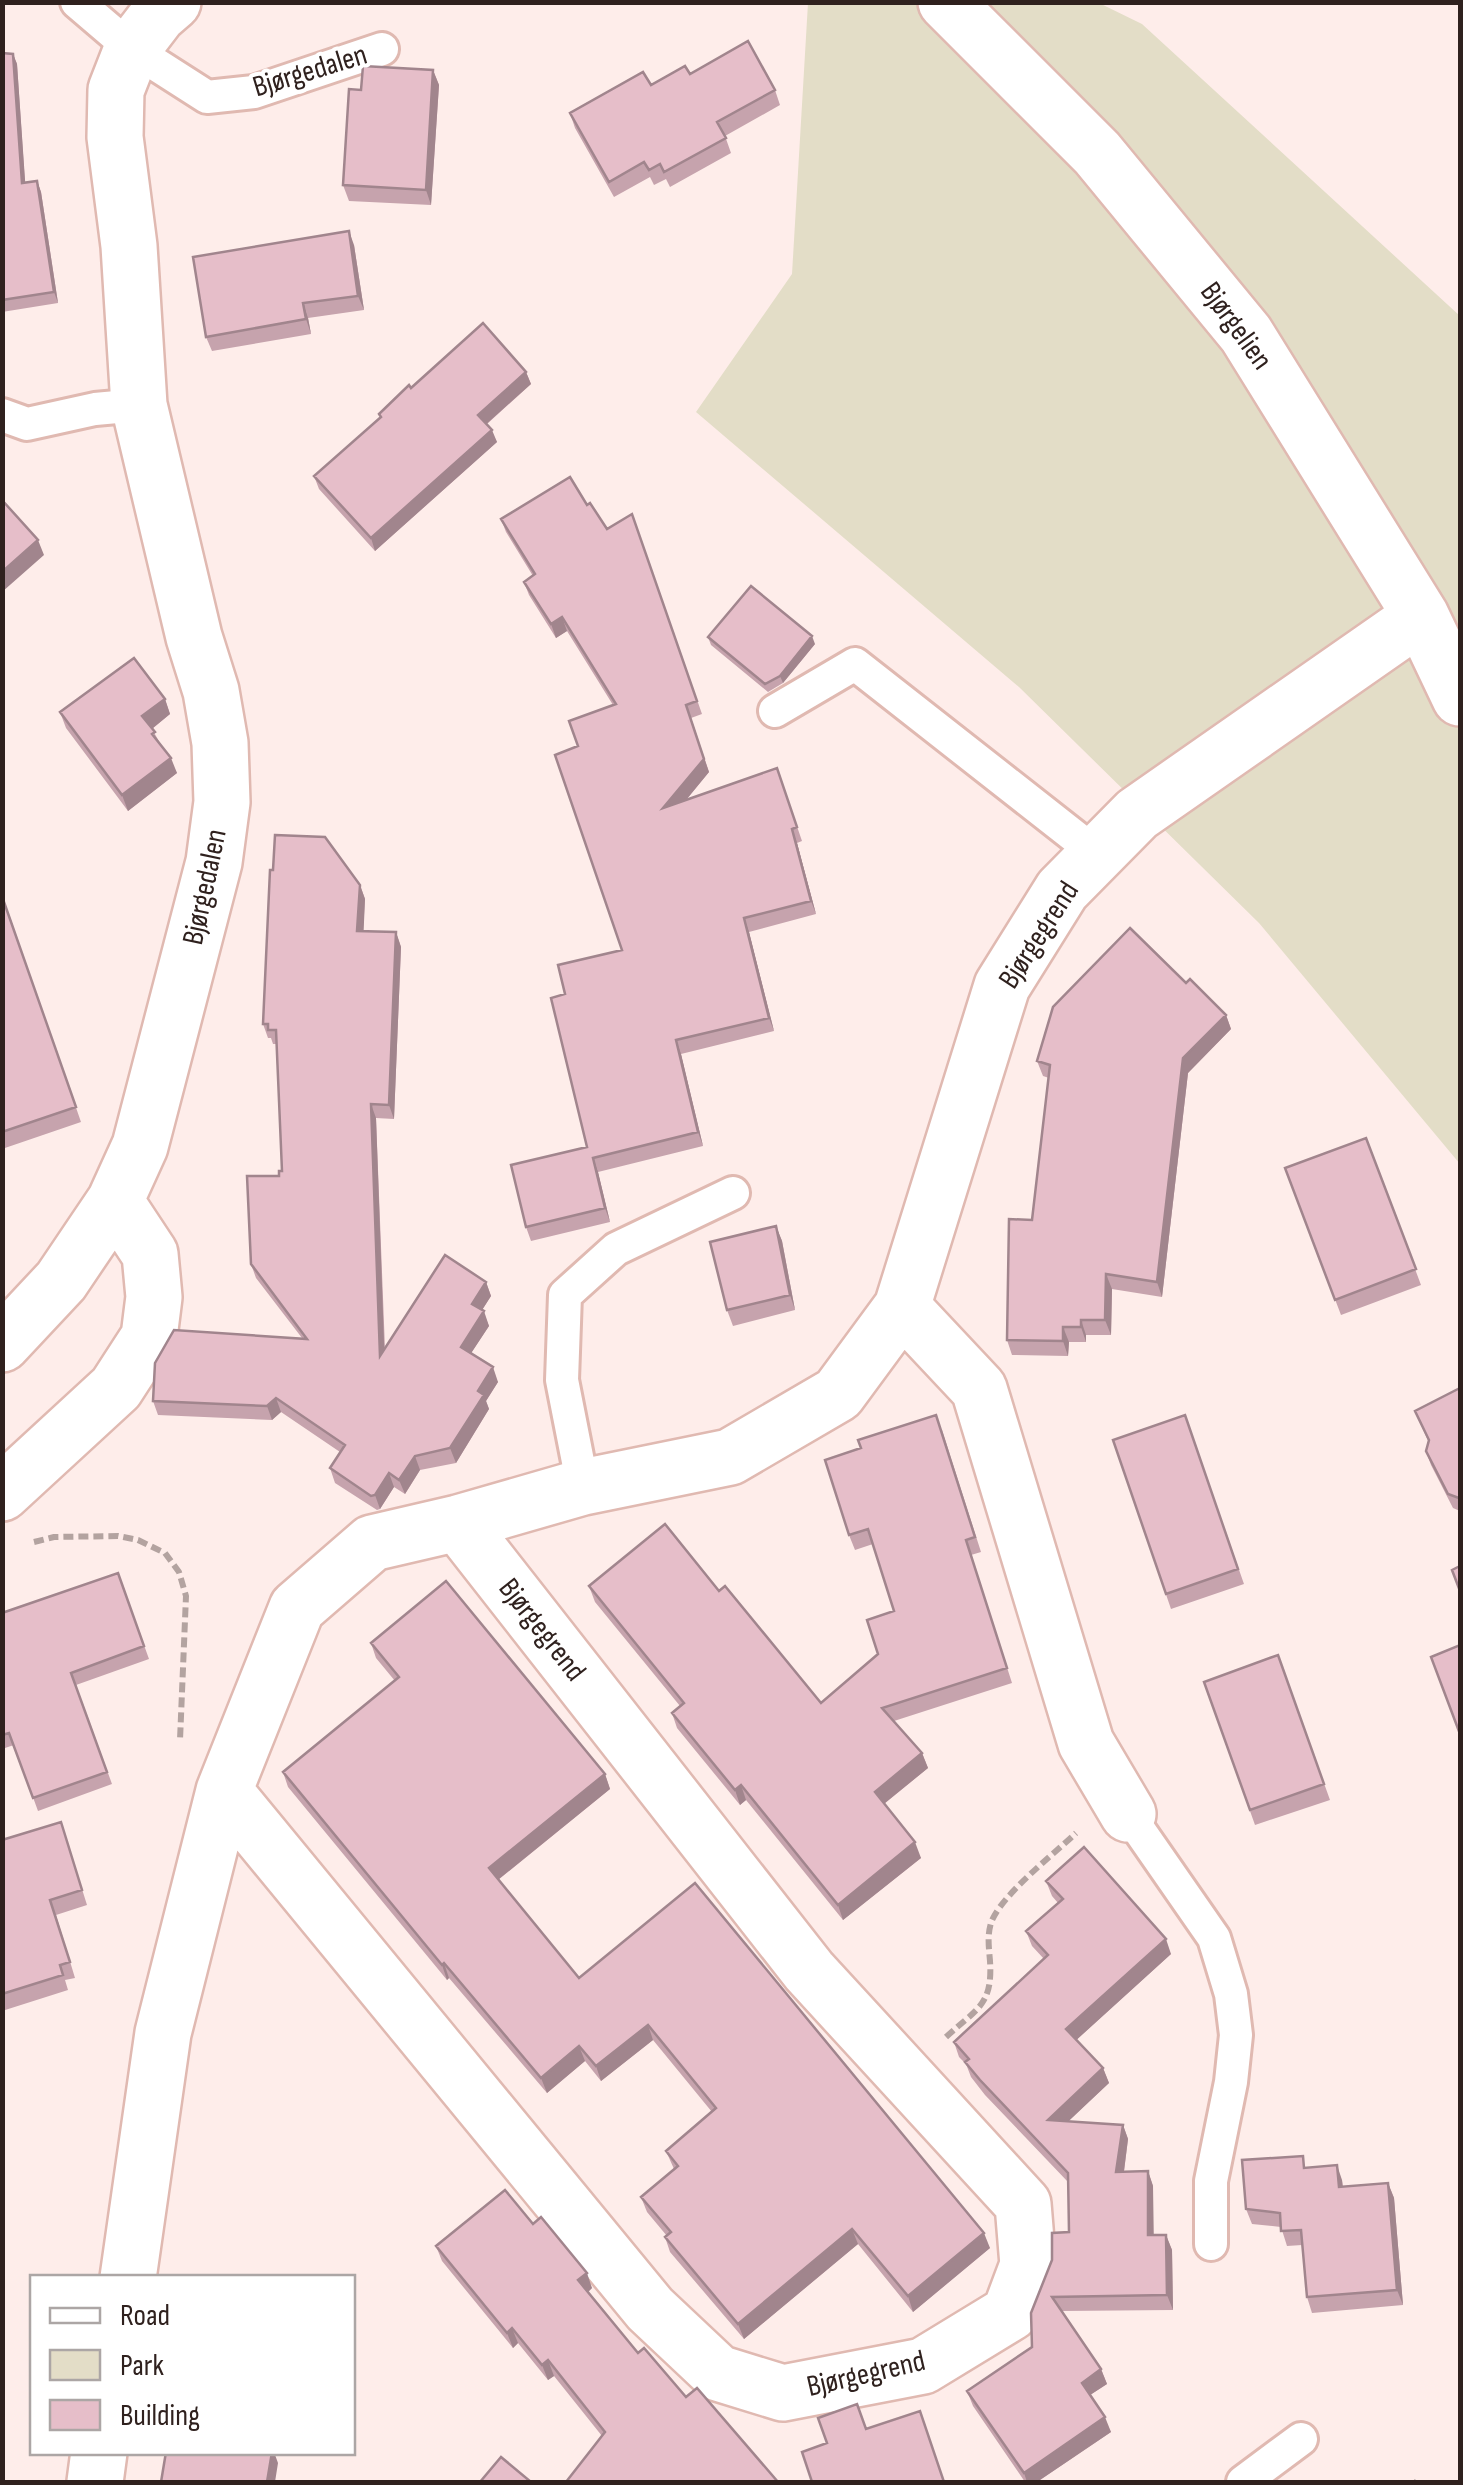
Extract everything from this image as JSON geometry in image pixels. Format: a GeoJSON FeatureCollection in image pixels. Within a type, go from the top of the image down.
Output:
{"type":"FeatureCollection","features":[{"type":"Feature","properties":{"kind":"street","name":"Bjørgedalen"},"geometry":{"type":"LineString","coordinates":[[6,1333],[60,1281],[115,1201],[140,1146],[214,862],[222,802],[220,743],[211,690],[194,637],[139,405],[129,246],[115,136],[116,90],[132,49],[173,2]]}},
{"type":"Feature","properties":{"kind":"street","name":"Bjørgelien"},"geometry":{"type":"LineString","coordinates":[[946,2],[1097,153],[1246,334],[1421,616],[1460,698]]}},
{"type":"Feature","properties":{"kind":"street","name":"Bjørgegrend"},"geometry":{"type":"LineString","coordinates":[[128,2275],[163,2033],[224,1791],[297,1608],[372,1542],[584,1487],[730,1457],[838,1394],[902,1308],[1002,986],[1062,890],[1137,814],[1421,616]]}},
{"type":"Feature","properties":{"kind":"street"},"geometry":{"type":"LineString","coordinates":[[2,1494],[116,1388],[149,1337],[154,1297],[150,1254],[115,1201]]}},
{"type":"Feature","properties":{"kind":"street"},"geometry":{"type":"LineString","coordinates":[[902,1308],[979,1389],[1086,1744],[1122,1804]]}},
{"type":"Feature","properties":{"kind":"street","name":"Bjørgegrend"},"geometry":{"type":"LineString","coordinates":[[224,1791],[650,2309],[718,2373],[783,2393],[923,2366],[1010,2313],[1028,2265],[1023,2204],[810,1971],[458,1522]]}},
{"type":"Feature","properties":{"kind":"street"},"geometry":{"type":"LineString","coordinates":[[95,2482],[100,2455]]}},
{"type":"Feature","properties":{"kind":"lane","name":"Bjørgedalen"},"geometry":{"type":"LineString","coordinates":[[77,2],[132,49],[207,96],[254,92],[382,49]]}},
{"type":"Feature","properties":{"kind":"lane"},"geometry":{"type":"LineString","coordinates":[[2,414],[27,424],[95,409],[139,405]]}},
{"type":"Feature","properties":{"kind":"lane","name":"Bjørgegrend"},"geometry":{"type":"LineString","coordinates":[[776,710],[855,664],[1097,854]]}},
{"type":"Feature","properties":{"kind":"lane"},"geometry":{"type":"LineString","coordinates":[[584,1487],[562,1380],[565,1295],[616,1249],[732,1193]]}},
{"type":"Feature","properties":{"kind":"lane"},"geometry":{"type":"LineString","coordinates":[[1122,1804],[1214,1938],[1231,1994],[1236,2035],[1231,2082],[1210,2181],[1211,2244]]}},
{"type":"Feature","properties":{"kind":"lane"},"geometry":{"type":"LineString","coordinates":[[1243,2482],[1301,2439]]}},
{"type":"Feature","properties":{"kind":"path"},"geometry":{"type":"LineString","coordinates":[[20,1545],[54,1537],[118,1536],[138,1540],[165,1553],[179,1572],[186,1596],[180,1742],[192,1771],[224,1791]]}},
{"type":"Feature","properties":{"kind":"path"},"geometry":{"type":"LineString","coordinates":[[905,2076],[989,1994],[988,1937],[1000,1905],[1122,1804]]}},
{"type":"Feature","properties":{"kind":"green space"},"geometry":{"type":"Polygon","coordinates":[[[808,3],[1099,3],[1142,24],[1460,316],[1460,1164],[1259,923],[1019,687],[696,412],[792,274],[808,3]]]}},
{"type":"Feature","properties":{"kind":"building"},"geometry":{"type":"Polygon","coordinates":[[[748,41],[775,90],[717,122],[726,138],[664,172],[660,164],[649,170],[644,162],[609,182],[570,113],[643,72],[651,85],[685,66],[690,74],[748,41]]]}},
{"type":"Feature","properties":{"kind":"building"},"geometry":{"type":"Polygon","coordinates":[[[2,53],[13,54],[22,183],[37,181],[54,292],[2,300],[2,53]]]}},
{"type":"Feature","properties":{"kind":"building"},"geometry":{"type":"Polygon","coordinates":[[[363,66],[433,70],[426,190],[343,185],[349,89],[361,90],[363,66]]]}},
{"type":"Feature","properties":{"kind":"building"},"geometry":{"type":"Polygon","coordinates":[[[349,231],[358,296],[303,303],[306,319],[206,337],[193,257],[349,231]]]}},
{"type":"Feature","properties":{"kind":"building"},"geometry":{"type":"Polygon","coordinates":[[[483,323],[526,372],[478,415],[492,430],[371,538],[314,476],[381,417],[379,414],[409,385],[411,388],[483,323]]]}},
{"type":"Feature","properties":{"kind":"building"},"geometry":{"type":"Polygon","coordinates":[[[570,477],[607,529],[632,514],[697,701],[686,705],[704,759],[663,808],[777,768],[797,827],[792,829],[811,901],[744,918],[769,1018],[676,1040],[698,1132],[593,1158],[605,1208],[526,1227],[511,1165],[587,1147],[551,998],[565,994],[558,965],[622,950],[555,755],[578,746],[569,721],[616,704],[562,617],[551,624],[524,582],[535,574],[501,519],[570,477]]]}},
{"type":"Feature","properties":{"kind":"building"},"geometry":{"type":"Polygon","coordinates":[[[2,500],[38,540],[2,572],[2,500]]]}},
{"type":"Feature","properties":{"kind":"building"},"geometry":{"type":"Polygon","coordinates":[[[751,586],[812,636],[780,676],[765,684],[708,637],[751,586]]]}},
{"type":"Feature","properties":{"kind":"building"},"geometry":{"type":"Polygon","coordinates":[[[134,658],[165,699],[142,716],[171,758],[122,795],[60,712],[134,658]]]}},
{"type":"Feature","properties":{"kind":"building"},"geometry":{"type":"Polygon","coordinates":[[[275,835],[325,837],[360,885],[357,931],[396,932],[389,1105],[371,1104],[380,1356],[445,1255],[486,1282],[472,1304],[484,1311],[461,1347],[493,1367],[478,1391],[484,1395],[450,1448],[415,1456],[399,1480],[389,1473],[371,1496],[330,1468],[345,1445],[276,1398],[267,1406],[153,1401],[155,1363],[174,1330],[307,1339],[251,1264],[247,1176],[279,1176],[282,1171],[276,1030],[268,1030],[268,1024],[263,1024],[275,835]]]}},
{"type":"Feature","properties":{"kind":"building"},"geometry":{"type":"Polygon","coordinates":[[[2,903],[76,1107],[2,1132],[2,903]]]}},
{"type":"Feature","properties":{"kind":"building"},"geometry":{"type":"Polygon","coordinates":[[[1130,928],[1186,983],[1190,979],[1226,1015],[1183,1058],[1157,1282],[1106,1274],[1105,1320],[1081,1320],[1081,1327],[1063,1327],[1063,1341],[1007,1340],[1009,1219],[1032,1220],[1050,1065],[1037,1061],[1053,1007],[1130,928]]]}},
{"type":"Feature","properties":{"kind":"building"},"geometry":{"type":"Polygon","coordinates":[[[1366,1138],[1416,1269],[1335,1300],[1285,1168],[1366,1138]]]}},
{"type":"Feature","properties":{"kind":"building"},"geometry":{"type":"Polygon","coordinates":[[[776,1226],[790,1295],[727,1310],[710,1242],[776,1226]]]}},
{"type":"Feature","properties":{"kind":"building"},"geometry":{"type":"Polygon","coordinates":[[[1460,1388],[1460,1501],[1448,1494],[1426,1451],[1429,1440],[1415,1411],[1460,1388]]]}},
{"type":"Feature","properties":{"kind":"building"},"geometry":{"type":"Polygon","coordinates":[[[936,1415],[975,1537],[966,1540],[1007,1668],[882,1708],[922,1753],[875,1792],[915,1842],[838,1905],[741,1785],[735,1790],[672,1713],[684,1703],[589,1586],[665,1524],[719,1591],[725,1586],[821,1703],[878,1654],[867,1620],[894,1611],[868,1529],[849,1535],[825,1460],[861,1448],[858,1440],[936,1415]]]}},
{"type":"Feature","properties":{"kind":"building"},"geometry":{"type":"Polygon","coordinates":[[[1185,1415],[1238,1569],[1166,1594],[1113,1440],[1185,1415]]]}},
{"type":"Feature","properties":{"kind":"building"},"geometry":{"type":"Polygon","coordinates":[[[1460,1566],[1460,1591],[1452,1570],[1460,1566]]]}},
{"type":"Feature","properties":{"kind":"building"},"geometry":{"type":"Polygon","coordinates":[[[118,1573],[144,1646],[71,1673],[107,1772],[33,1798],[9,1733],[2,1735],[2,1613],[118,1573]]]}},
{"type":"Feature","properties":{"kind":"building"},"geometry":{"type":"Polygon","coordinates":[[[446,1581],[605,1774],[489,1868],[579,1978],[695,1883],[984,2233],[908,2296],[852,2229],[738,2324],[665,2237],[671,2232],[641,2197],[678,2166],[666,2151],[716,2108],[648,2025],[596,2066],[579,2046],[541,2078],[283,1772],[399,1677],[371,1643],[446,1581]]]}},
{"type":"Feature","properties":{"kind":"building"},"geometry":{"type":"Polygon","coordinates":[[[1460,1645],[1460,1734],[1431,1657],[1460,1645]]]}},
{"type":"Feature","properties":{"kind":"building"},"geometry":{"type":"Polygon","coordinates":[[[1278,1655],[1324,1784],[1250,1810],[1204,1682],[1278,1655]]]}},
{"type":"Feature","properties":{"kind":"building"},"geometry":{"type":"Polygon","coordinates":[[[61,1822],[82,1890],[50,1900],[70,1962],[60,1965],[63,1975],[2,1994],[2,1840],[61,1822]]]}},
{"type":"Feature","properties":{"kind":"building"},"geometry":{"type":"Polygon","coordinates":[[[1084,1847],[1166,1939],[1066,2029],[1103,2068],[1048,2120],[1123,2125],[1116,2172],[1148,2171],[1148,2235],[1166,2235],[1167,2295],[1052,2297],[1101,2369],[1082,2383],[1105,2417],[1024,2473],[967,2391],[1032,2347],[1031,2313],[1052,2260],[1052,2233],[1069,2232],[1068,2173],[980,2080],[954,2042],[1048,1955],[1026,1931],[1063,1899],[1046,1881],[1084,1847]]]}},
{"type":"Feature","properties":{"kind":"building"},"geometry":{"type":"Polygon","coordinates":[[[1303,2156],[1304,2168],[1337,2165],[1339,2187],[1388,2183],[1397,2290],[1307,2297],[1301,2230],[1281,2231],[1280,2213],[1246,2209],[1242,2160],[1303,2156]]]}},
{"type":"Feature","properties":{"kind":"building"},"geometry":{"type":"Polygon","coordinates":[[[505,2190],[533,2224],[541,2217],[587,2273],[578,2280],[638,2353],[644,2348],[686,2397],[697,2388],[778,2482],[566,2482],[605,2432],[548,2360],[542,2365],[512,2328],[507,2333],[436,2246],[505,2190]]]}},
{"type":"Feature","properties":{"kind":"building"},"geometry":{"type":"Polygon","coordinates":[[[857,2404],[866,2429],[920,2411],[944,2482],[812,2482],[802,2452],[827,2443],[818,2418],[857,2404]]]}},
{"type":"Feature","properties":{"kind":"building"},"geometry":{"type":"Polygon","coordinates":[[[166,2455],[272,2455],[267,2482],[161,2482],[166,2455]]]}},
{"type":"Feature","properties":{"kind":"building"},"geometry":{"type":"Polygon","coordinates":[[[501,2457],[531,2482],[480,2482],[501,2457]]]}}]}
